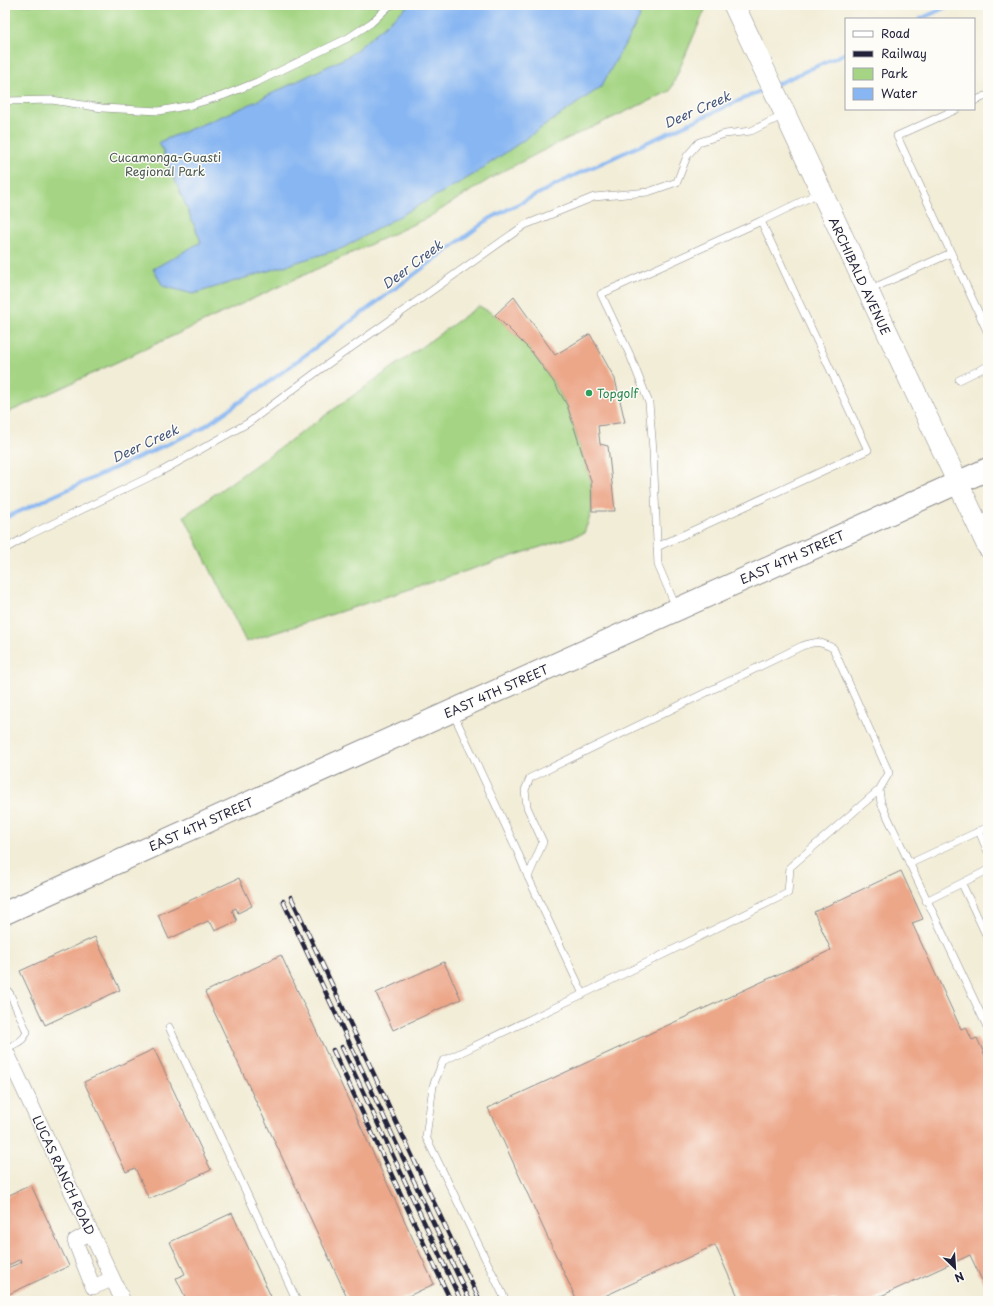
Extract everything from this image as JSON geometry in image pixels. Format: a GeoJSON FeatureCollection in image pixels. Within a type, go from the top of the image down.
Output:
{"type":"FeatureCollection","features":[{"type":"Feature","properties":{"kind":"main road","name":"ARCHIBALD AVENUE"},"geometry":{"type":"LineString","coordinates":[[734,5],[988,547]]}},
{"type":"Feature","properties":{"kind":"main road","name":"EAST 4TH STREET"},"geometry":{"type":"LineString","coordinates":[[5,913],[988,469]]}},
{"type":"Feature","properties":{"kind":"street","name":"LUCAS RANCH ROAD"},"geometry":{"type":"LineString","coordinates":[[5,1049],[8,1066],[123,1301]]}},
{"type":"Feature","properties":{"kind":"street"},"geometry":{"type":"LineString","coordinates":[[90,1232],[74,1241],[93,1287],[112,1279]]}},
{"type":"Feature","properties":{"kind":"lane"},"geometry":{"type":"LineString","coordinates":[[5,101],[52,100],[102,108],[159,111],[191,105],[222,96],[257,82],[348,38],[371,23],[390,5]]}},
{"type":"Feature","properties":{"kind":"lane"},"geometry":{"type":"LineString","coordinates":[[975,101],[988,95]]}},
{"type":"Feature","properties":{"kind":"lane"},"geometry":{"type":"LineString","coordinates":[[5,549],[28,535],[160,472],[248,423],[318,371],[525,225],[594,197],[648,192],[677,182],[687,156],[699,142],[725,134],[751,131],[781,107]]}},
{"type":"Feature","properties":{"kind":"lane"},"geometry":{"type":"LineString","coordinates":[[955,110],[897,136],[988,333]]}},
{"type":"Feature","properties":{"kind":"lane"},"geometry":{"type":"LineString","coordinates":[[677,609],[658,566],[653,450],[649,403],[630,355],[601,294],[761,222],[821,192]]}},
{"type":"Feature","properties":{"kind":"lane"},"geometry":{"type":"LineString","coordinates":[[657,547],[868,450],[761,222]]}},
{"type":"Feature","properties":{"kind":"lane"},"geometry":{"type":"LineString","coordinates":[[867,291],[951,253]]}},
{"type":"Feature","properties":{"kind":"lane"},"geometry":{"type":"LineString","coordinates":[[959,380],[988,366]]}},
{"type":"Feature","properties":{"kind":"lane"},"geometry":{"type":"LineString","coordinates":[[506,1301],[426,1137],[433,1086],[443,1061],[584,994],[788,893],[790,867],[879,790],[890,773],[833,648],[815,641],[802,646],[530,778],[525,790],[527,806],[542,842],[528,877]]}},
{"type":"Feature","properties":{"kind":"lane"},"geometry":{"type":"LineString","coordinates":[[452,711],[528,877],[584,994]]}},
{"type":"Feature","properties":{"kind":"lane"},"geometry":{"type":"LineString","coordinates":[[879,790],[882,803],[909,864],[988,1029]]}},
{"type":"Feature","properties":{"kind":"lane"},"geometry":{"type":"LineString","coordinates":[[909,864],[988,827]]}},
{"type":"Feature","properties":{"kind":"lane"},"geometry":{"type":"LineString","coordinates":[[979,831],[988,852]]}},
{"type":"Feature","properties":{"kind":"lane"},"geometry":{"type":"LineString","coordinates":[[926,901],[988,870]]}},
{"type":"Feature","properties":{"kind":"lane"},"geometry":{"type":"LineString","coordinates":[[962,884],[988,939]]}},
{"type":"Feature","properties":{"kind":"lane"},"geometry":{"type":"LineString","coordinates":[[5,990],[7,990],[10,994],[27,1032],[20,1042],[5,1049]]}},
{"type":"Feature","properties":{"kind":"lane"},"geometry":{"type":"LineString","coordinates":[[169,1027],[297,1301]]}},
{"type":"Feature","properties":{"kind":"green space","name":"Cucamonga-Guasti Regional Park"},"geometry":{"type":"Polygon","coordinates":[[[5,5],[707,5],[670,91],[556,144],[496,175],[429,217],[5,414],[5,5]]]}},
{"type":"Feature","properties":{"kind":"green space"},"geometry":{"type":"Polygon","coordinates":[[[479,306],[495,315],[531,351],[553,381],[567,406],[591,481],[592,511],[584,533],[246,642],[184,516],[479,306]]]}},
{"type":"Feature","properties":{"kind":"water"},"geometry":{"type":"Polygon","coordinates":[[[409,5],[636,5],[640,17],[601,87],[473,175],[343,248],[193,294],[163,286],[153,269],[201,242],[159,142],[244,107],[349,56],[409,5]]]}},
{"type":"Feature","properties":{"kind":"building","name":"Topgolf"},"geometry":{"type":"Polygon","coordinates":[[[514,297],[555,355],[590,334],[615,379],[625,422],[598,426],[600,444],[608,446],[615,511],[592,511],[591,481],[567,405],[553,381],[531,351],[495,315],[514,297]]]}},
{"type":"Feature","properties":{"kind":"building"},"geometry":{"type":"Polygon","coordinates":[[[901,871],[923,919],[912,923],[961,1029],[966,1027],[972,1040],[977,1038],[988,1062],[988,1293],[970,1255],[870,1301],[740,1301],[715,1245],[594,1301],[577,1301],[488,1108],[831,950],[814,912],[901,871]]]}},
{"type":"Feature","properties":{"kind":"building"},"geometry":{"type":"Polygon","coordinates":[[[239,878],[252,906],[238,913],[236,908],[232,910],[237,921],[215,931],[211,923],[210,924],[208,921],[169,939],[158,915],[239,878]]]}},
{"type":"Feature","properties":{"kind":"building"},"geometry":{"type":"Polygon","coordinates":[[[95,937],[120,990],[45,1025],[20,971],[95,937]]]}},
{"type":"Feature","properties":{"kind":"building"},"geometry":{"type":"Polygon","coordinates":[[[281,955],[434,1284],[398,1301],[349,1301],[205,992],[281,955]]]}},
{"type":"Feature","properties":{"kind":"building"},"geometry":{"type":"Polygon","coordinates":[[[444,962],[461,999],[393,1030],[376,993],[444,962]]]}},
{"type":"Feature","properties":{"kind":"building"},"geometry":{"type":"Polygon","coordinates":[[[154,1049],[211,1170],[149,1199],[135,1168],[126,1172],[84,1082],[154,1049]]]}},
{"type":"Feature","properties":{"kind":"building"},"geometry":{"type":"Polygon","coordinates":[[[31,1185],[69,1266],[5,1296],[5,1269],[22,1262],[21,1259],[7,1266],[5,1261],[5,1197],[31,1185]]]}},
{"type":"Feature","properties":{"kind":"building"},"geometry":{"type":"Polygon","coordinates":[[[232,1213],[273,1301],[187,1301],[176,1278],[185,1274],[170,1242],[232,1213]]]}},
{"type":"Feature","properties":{"kind":"waterway","name":"Deer Creek"},"geometry":{"type":"LineString","coordinates":[[922,18],[951,5]]}},
{"type":"Feature","properties":{"kind":"waterway","name":"Deer Creek"},"geometry":{"type":"LineString","coordinates":[[777,84],[845,53]]}},
{"type":"Feature","properties":{"kind":"waterway","name":"Deer Creek"},"geometry":{"type":"LineString","coordinates":[[5,518],[201,429],[273,379],[489,219],[573,176],[767,88]]}},
{"type":"Feature","properties":{"kind":"railway"},"geometry":{"type":"LineString","coordinates":[[291,897],[480,1301]]}},
{"type":"Feature","properties":{"kind":"railway"},"geometry":{"type":"LineString","coordinates":[[283,901],[470,1301]]}},
{"type":"Feature","properties":{"kind":"railway"},"geometry":{"type":"LineString","coordinates":[[342,1047],[461,1301]]}},
{"type":"Feature","properties":{"kind":"railway"},"geometry":{"type":"LineString","coordinates":[[333,1050],[451,1301]]}},
{"type":"Feature","properties":{"kind":"place","name":"Topgolf"},"geometry":{"type":"Point","coordinates":[589,393]}}]}
